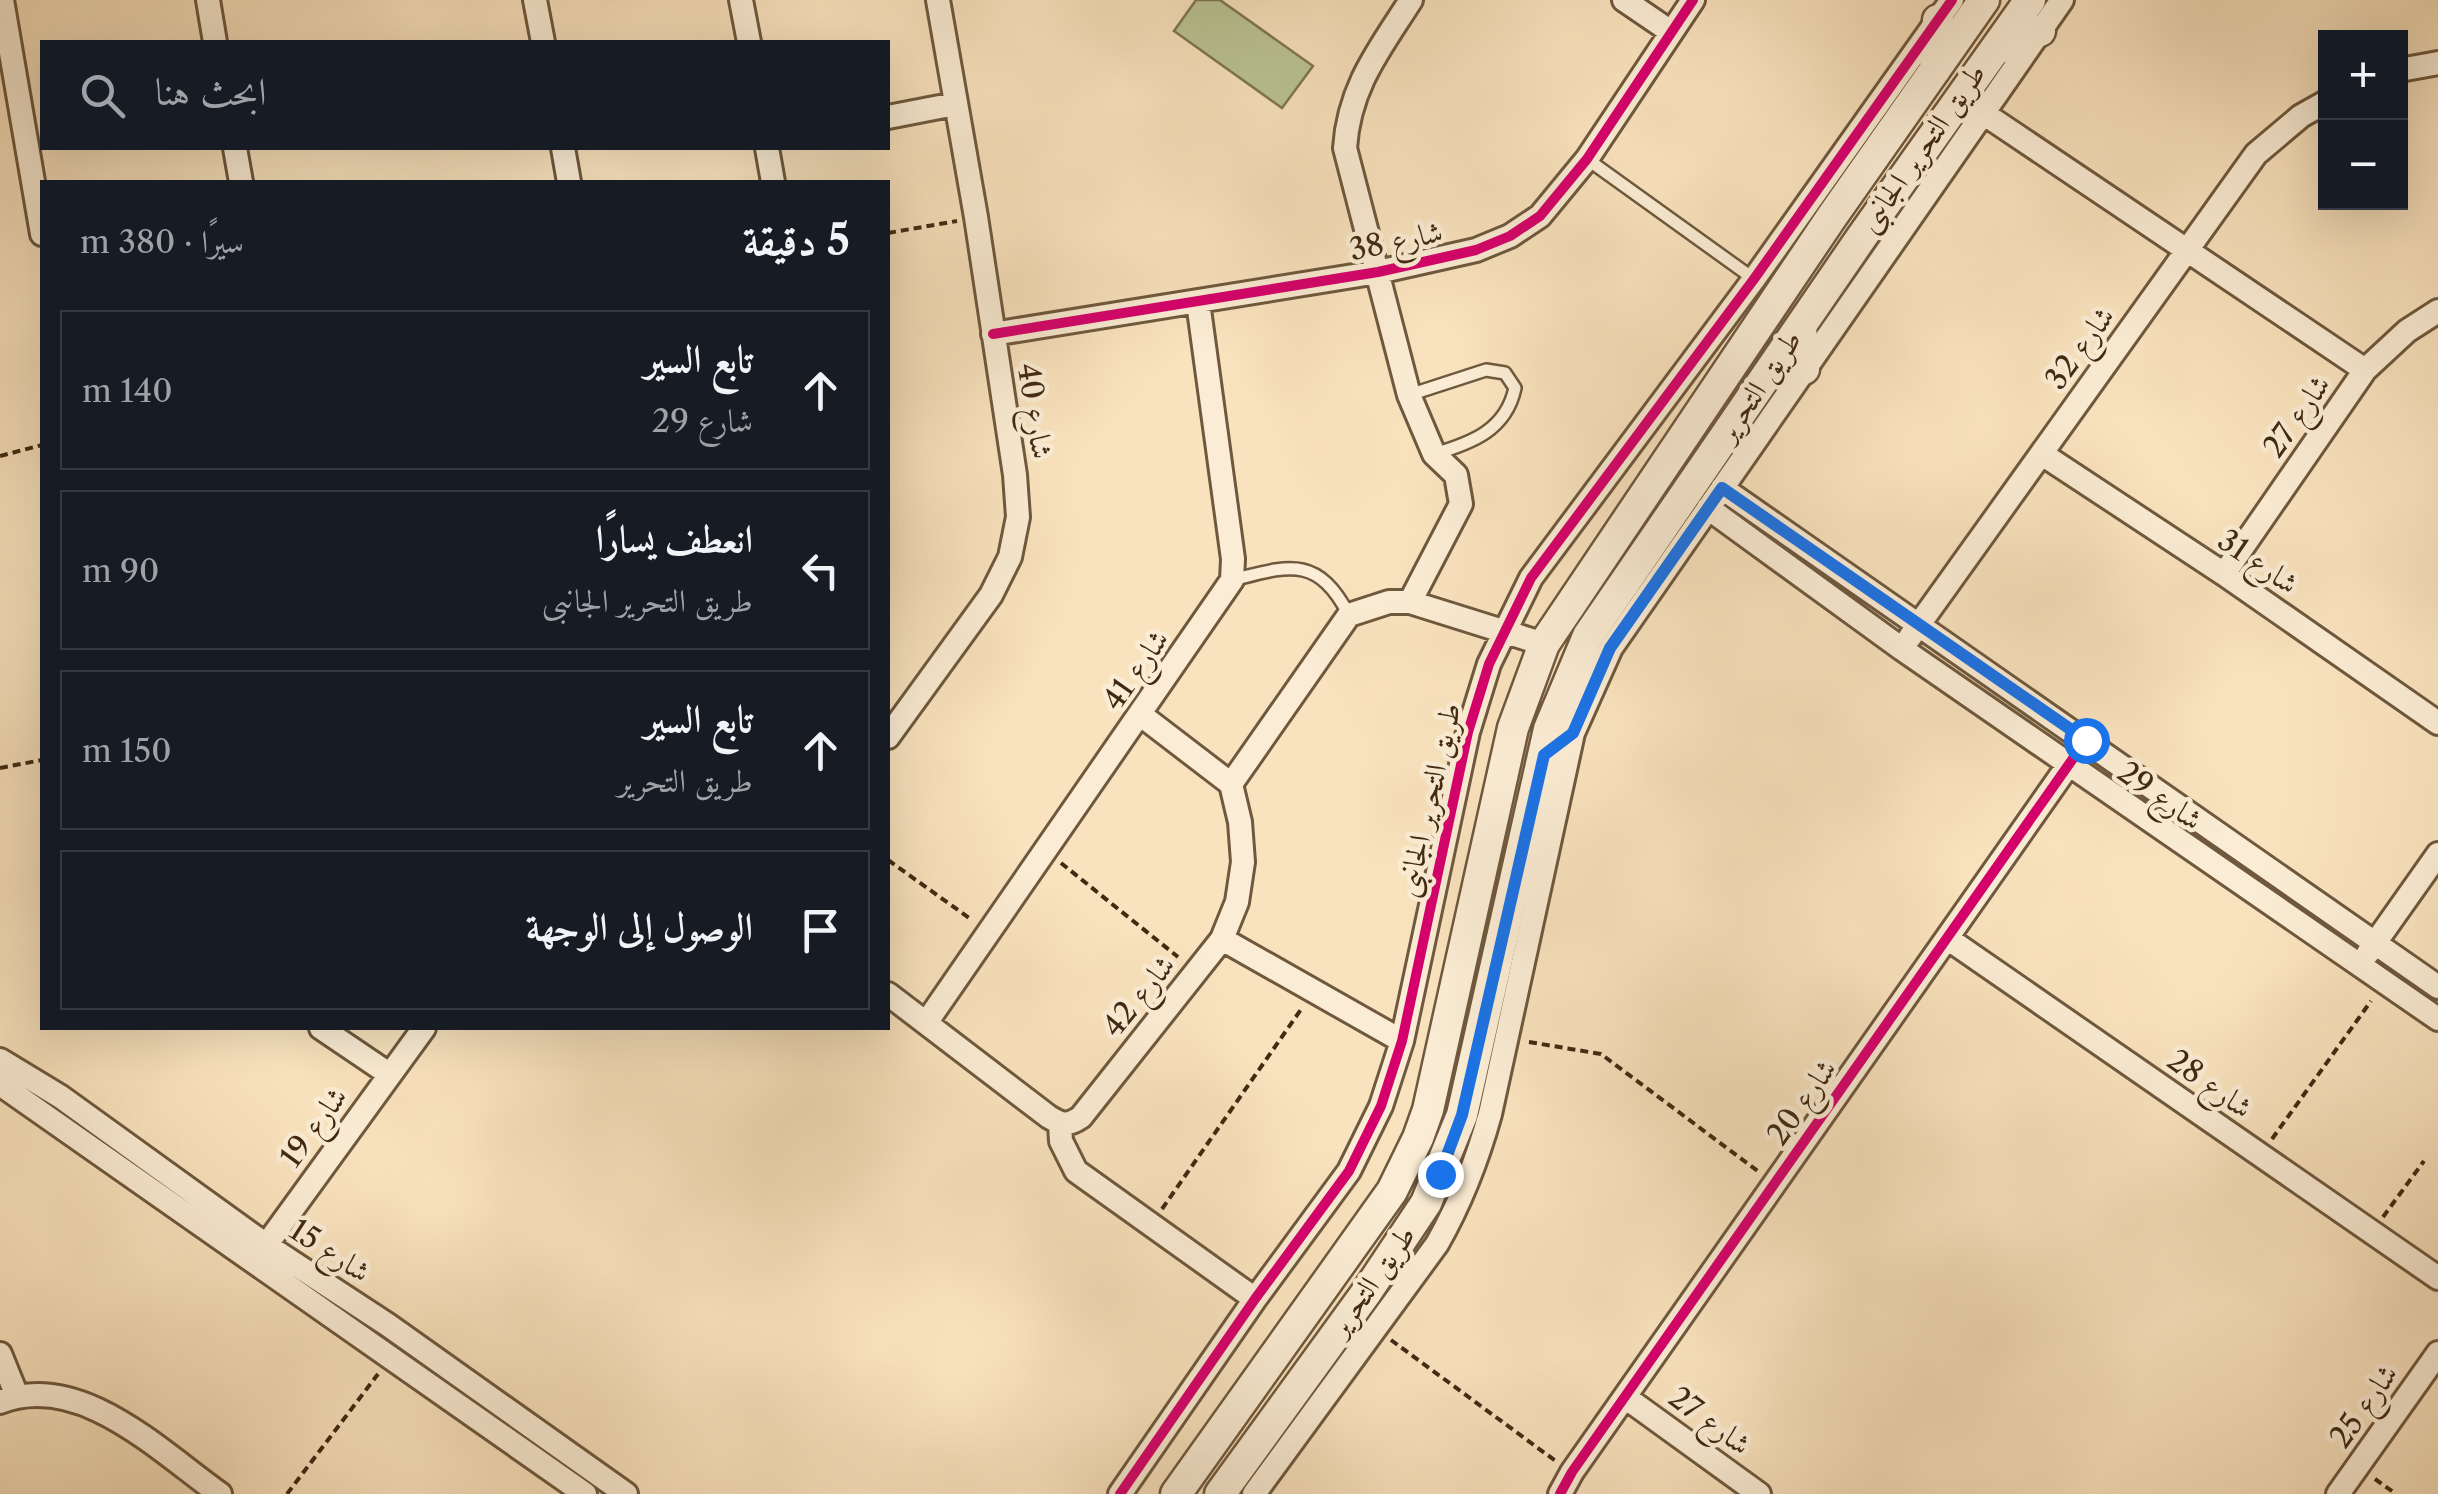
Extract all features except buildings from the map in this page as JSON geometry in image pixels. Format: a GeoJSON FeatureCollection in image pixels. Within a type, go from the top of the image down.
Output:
{"type":"FeatureCollection","features":[{"type":"Feature","properties":{"kind":"street"},"geometry":{"type":"LineString","coordinates":[[2,0],[40,222]]}},
{"type":"Feature","properties":{"kind":"street"},"geometry":{"type":"LineString","coordinates":[[208,0],[216,40]]}},
{"type":"Feature","properties":{"kind":"street"},"geometry":{"type":"LineString","coordinates":[[535,0],[543,40]]}},
{"type":"Feature","properties":{"kind":"street"},"geometry":{"type":"LineString","coordinates":[[742,0],[749,40]]}},
{"type":"Feature","properties":{"kind":"street","name":"شارع 40"},"geometry":{"type":"LineString","coordinates":[[890,735],[991,595],[1010,558],[1018,517],[976,217],[938,0]]}},
{"type":"Feature","properties":{"kind":"street"},"geometry":{"type":"LineString","coordinates":[[1410,602],[1461,504],[1456,475],[1434,454],[1409,394],[1345,148],[1354,93],[1411,0]]}},
{"type":"Feature","properties":{"kind":"street"},"geometry":{"type":"LineString","coordinates":[[1624,0],[1672,32]]}},
{"type":"Feature","properties":{"kind":"street","name":"شارع 38"},"geometry":{"type":"LineString","coordinates":[[993,334],[1378,272],[1476,250],[1510,236],[1540,216],[1587,159],[1693,0]]}},
{"type":"Feature","properties":{"kind":"street","name":"طريق التحرير"},"geometry":{"type":"LineString","coordinates":[[1176,1494],[1392,1192],[1418,1138],[1428,1110],[1513,728],[1544,644],[1984,0]]}},
{"type":"Feature","properties":{"kind":"street","name":"طريق التحرير"},"geometry":{"type":"LineString","coordinates":[[1220,1494],[1366,1293],[1426,1203],[1462,1115],[1544,755],[1564,687],[1588,636],[1860,238],[2030,0]]}},
{"type":"Feature","properties":{"kind":"street","name":"طريق التحرير الجانبى"},"geometry":{"type":"LineString","coordinates":[[1254,1494],[1436,1244],[1460,1203],[1478,1160],[1573,733],[1610,648],[2062,0]]}},
{"type":"Feature","properties":{"kind":"street"},"geometry":{"type":"LineString","coordinates":[[1936,70],[1945,10]]}},
{"type":"Feature","properties":{"kind":"street","name":"طريق التحرير الجانبى"},"geometry":{"type":"LineString","coordinates":[[1120,1494],[1349,1171],[1381,1106],[1402,1041],[1468,732],[1503,631],[1547,554],[1754,279],[1945,10]]}},
{"type":"Feature","properties":{"kind":"street"},"geometry":{"type":"LineString","coordinates":[[1995,50],[2040,31]]}},
{"type":"Feature","properties":{"kind":"street"},"geometry":{"type":"LineString","coordinates":[[2408,69],[2438,63]]}},
{"type":"Feature","properties":{"kind":"street"},"geometry":{"type":"LineString","coordinates":[[890,117],[955,104]]}},
{"type":"Feature","properties":{"kind":"street","name":"شارع 32"},"geometry":{"type":"LineString","coordinates":[[1902,649],[2256,154],[2300,116],[2318,106]]}},
{"type":"Feature","properties":{"kind":"street"},"geometry":{"type":"LineString","coordinates":[[1984,113],[2365,370]]}},
{"type":"Feature","properties":{"kind":"street"},"geometry":{"type":"LineString","coordinates":[[234,150],[241,180]]}},
{"type":"Feature","properties":{"kind":"street"},"geometry":{"type":"LineString","coordinates":[[563,150],[570,180]]}},
{"type":"Feature","properties":{"kind":"street"},"geometry":{"type":"LineString","coordinates":[[766,150],[773,180]]}},
{"type":"Feature","properties":{"kind":"street"},"geometry":{"type":"LineString","coordinates":[[1878,152],[1885,172],[1904,178]]}},
{"type":"Feature","properties":{"kind":"street"},"geometry":{"type":"LineString","coordinates":[[1832,218],[1853,218],[1862,230],[1860,238]]}},
{"type":"Feature","properties":{"kind":"street"},"geometry":{"type":"LineString","coordinates":[[1198,302],[1234,560],[1232,580]]}},
{"type":"Feature","properties":{"kind":"street","name":"شارع 27"},"geometry":{"type":"LineString","coordinates":[[2224,574],[2365,370],[2407,331],[2438,311]]}},
{"type":"Feature","properties":{"kind":"street"},"geometry":{"type":"LineString","coordinates":[[1800,326],[1804,369]]}},
{"type":"Feature","properties":{"kind":"street","name":"شارع 31"},"geometry":{"type":"LineString","coordinates":[[2042,454],[2224,574],[2438,723]]}},
{"type":"Feature","properties":{"kind":"street","name":"شارع 29"},"geometry":{"type":"LineString","coordinates":[[1722,488],[2438,987]]}},
{"type":"Feature","properties":{"kind":"street","name":"شارع 29"},"geometry":{"type":"LineString","coordinates":[[1708,508],[1902,649],[2438,1019]]}},
{"type":"Feature","properties":{"kind":"street","name":"شارع 41"},"geometry":{"type":"LineString","coordinates":[[926,1023],[1232,580]]}},
{"type":"Feature","properties":{"kind":"street"},"geometry":{"type":"LineString","coordinates":[[1141,714],[1230,784],[1350,615],[1389,602],[1410,602],[1544,644]]}},
{"type":"Feature","properties":{"kind":"street"},"geometry":{"type":"LineString","coordinates":[[1544,755],[1573,733]]}},
{"type":"Feature","properties":{"kind":"street","name":"شارع 20"},"geometry":{"type":"LineString","coordinates":[[1560,1494],[2086,740]]}},
{"type":"Feature","properties":{"kind":"street","name":"شارع 42"},"geometry":{"type":"LineString","coordinates":[[1060,1124],[1081,1117],[1222,939],[1237,902],[1243,862],[1240,822],[1230,784]]}},
{"type":"Feature","properties":{"kind":"street"},"geometry":{"type":"LineString","coordinates":[[2360,964],[2438,854]]}},
{"type":"Feature","properties":{"kind":"street","name":"شارع 28"},"geometry":{"type":"LineString","coordinates":[[1948,938],[2438,1278]]}},
{"type":"Feature","properties":{"kind":"street"},"geometry":{"type":"LineString","coordinates":[[1222,939],[1402,1041]]}},
{"type":"Feature","properties":{"kind":"street"},"geometry":{"type":"LineString","coordinates":[[890,996],[1060,1124],[1062,1141],[1076,1171],[1255,1299]]}},
{"type":"Feature","properties":{"kind":"street"},"geometry":{"type":"LineString","coordinates":[[325,1030],[390,1074]]}},
{"type":"Feature","properties":{"kind":"street","name":"شارع 19"},"geometry":{"type":"LineString","coordinates":[[260,1254],[423,1030]]}},
{"type":"Feature","properties":{"kind":"street","name":"شارع 15"},"geometry":{"type":"LineString","coordinates":[[0,1060],[62,1097],[390,1358],[584,1494]]}},
{"type":"Feature","properties":{"kind":"street","name":"شارع 15"},"geometry":{"type":"LineString","coordinates":[[0,1084],[260,1254],[388,1325],[626,1494]]}},
{"type":"Feature","properties":{"kind":"street"},"geometry":{"type":"LineString","coordinates":[[1366,1293],[1375,1329]]}},
{"type":"Feature","properties":{"kind":"street"},"geometry":{"type":"LineString","coordinates":[[1279,1350],[1292,1367],[1312,1368]]}},
{"type":"Feature","properties":{"kind":"street","name":"شارع 25"},"geometry":{"type":"LineString","coordinates":[[2338,1494],[2438,1352]]}},
{"type":"Feature","properties":{"kind":"street"},"geometry":{"type":"LineString","coordinates":[[0,1354],[8,1399],[58,1395],[98,1408],[220,1494]]}},
{"type":"Feature","properties":{"kind":"street","name":"شارع 27"},"geometry":{"type":"LineString","coordinates":[[1625,1397],[1759,1494]]}},
{"type":"Feature","properties":{"kind":"street"},"geometry":{"type":"LineString","coordinates":[[1237,1409],[1250,1406],[1263,1413],[1267,1426],[1264,1434]]}},
{"type":"Feature","properties":{"kind":"lane"},"geometry":{"type":"LineString","coordinates":[[1587,159],[1754,279]]}},
{"type":"Feature","properties":{"kind":"lane"},"geometry":{"type":"LineString","coordinates":[[1409,394],[1486,370],[1505,373],[1515,388],[1511,407],[1493,429],[1469,444],[1434,454]]}},
{"type":"Feature","properties":{"kind":"lane"},"geometry":{"type":"LineString","coordinates":[[1232,580],[1288,566],[1308,572],[1333,589],[1350,615]]}},
{"type":"Feature","properties":{"kind":"path"},"geometry":{"type":"LineString","coordinates":[[890,233],[976,217]]}},
{"type":"Feature","properties":{"kind":"path"},"geometry":{"type":"LineString","coordinates":[[0,456],[40,446]]}},
{"type":"Feature","properties":{"kind":"path"},"geometry":{"type":"LineString","coordinates":[[0,768],[40,760]]}},
{"type":"Feature","properties":{"kind":"path"},"geometry":{"type":"LineString","coordinates":[[1046,850],[1196,972]]}},
{"type":"Feature","properties":{"kind":"path"},"geometry":{"type":"LineString","coordinates":[[890,861],[988,932]]}},
{"type":"Feature","properties":{"kind":"path"},"geometry":{"type":"LineString","coordinates":[[2261,1156],[2385,982]]}},
{"type":"Feature","properties":{"kind":"path"},"geometry":{"type":"LineString","coordinates":[[1151,1226],[1312,993]]}},
{"type":"Feature","properties":{"kind":"path"},"geometry":{"type":"LineString","coordinates":[[1507,1039],[1600,1054],[1775,1184]]}},
{"type":"Feature","properties":{"kind":"path"},"geometry":{"type":"LineString","coordinates":[[2372,1232],[2424,1161]]}},
{"type":"Feature","properties":{"kind":"path"},"geometry":{"type":"LineString","coordinates":[[1375,1329],[1572,1472]]}},
{"type":"Feature","properties":{"kind":"path"},"geometry":{"type":"LineString","coordinates":[[287,1494],[390,1358]]}},
{"type":"Feature","properties":{"kind":"path"},"geometry":{"type":"LineString","coordinates":[[2358,1466],[2396,1494]]}},
{"type":"Feature","properties":{"kind":"green space"},"geometry":{"type":"Polygon","coordinates":[[[1196,0],[1220,0],[1313,66],[1282,108],[1174,31],[1196,0]]]}},
{"type":"Feature","properties":{"kind":"cycle path"},"geometry":{"type":"LineString","coordinates":[[993,334],[1378,272],[1476,250],[1510,236],[1540,216],[1587,159],[1693,0]]}},
{"type":"Feature","properties":{"kind":"cycle path"},"geometry":{"type":"LineString","coordinates":[[1120,1494],[1349,1171],[1381,1106],[1402,1041],[1468,732],[1489,664],[1531,578],[1754,279],[1952,0]]}},
{"type":"Feature","properties":{"kind":"cycle path"},"geometry":{"type":"LineString","coordinates":[[1560,1494],[2086,740]]}},
{"type":"Feature","properties":{"kind":"route"},"geometry":{"type":"LineString","coordinates":[[1440,1174],[1462,1115],[1544,755],[1573,733],[1610,648],[1722,488],[2086,740]]}}]}
